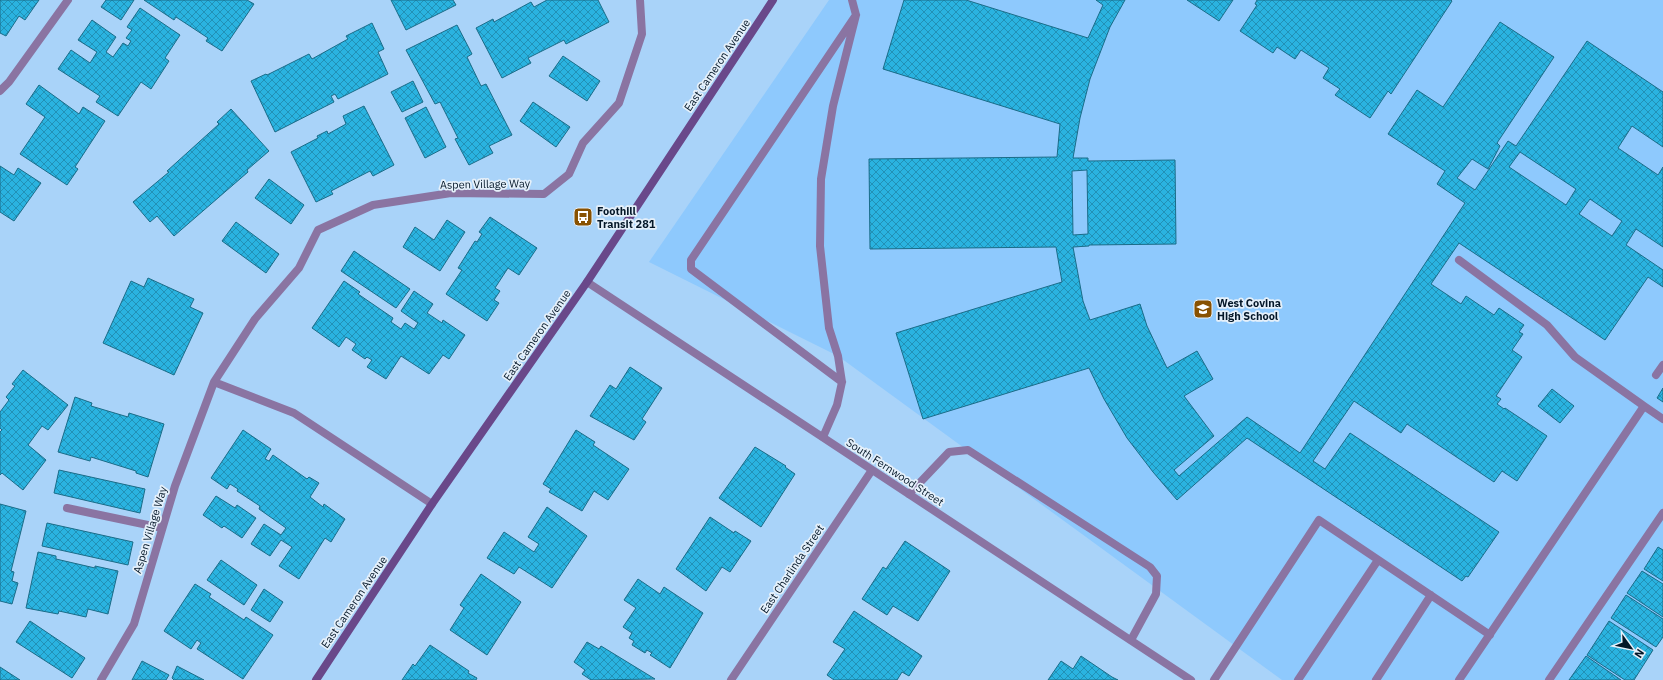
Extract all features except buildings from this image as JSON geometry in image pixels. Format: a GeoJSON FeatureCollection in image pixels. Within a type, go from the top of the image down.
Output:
{"type":"FeatureCollection","features":[{"type":"Feature","properties":{"kind":"main road","name":"East Cameron Avenue"},"geometry":{"type":"LineString","coordinates":[[316,680],[432,504],[587,282],[773,0]]}},
{"type":"Feature","properties":{"kind":"street"},"geometry":{"type":"LineString","coordinates":[[0,91],[9,82],[68,0]]}},
{"type":"Feature","properties":{"kind":"street","name":"Aspen Village Way"},"geometry":{"type":"LineString","coordinates":[[101,680],[134,624],[175,486],[214,382],[255,319],[299,268],[318,230],[373,205],[451,193],[544,194],[569,174],[583,143],[618,103],[642,34],[640,0]]}},
{"type":"Feature","properties":{"kind":"street"},"geometry":{"type":"LineString","coordinates":[[823,437],[837,405],[842,382],[838,356],[829,328],[820,246],[821,179],[833,106],[856,16],[852,0]]}},
{"type":"Feature","properties":{"kind":"street"},"geometry":{"type":"LineString","coordinates":[[842,382],[691,269],[691,260],[856,16]]}},
{"type":"Feature","properties":{"kind":"street"},"geometry":{"type":"LineString","coordinates":[[1459,260],[1547,325],[1575,357],[1663,419]]}},
{"type":"Feature","properties":{"kind":"street","name":"South Fernwood Street"},"geometry":{"type":"LineString","coordinates":[[587,282],[1190,680]]}},
{"type":"Feature","properties":{"kind":"street"},"geometry":{"type":"LineString","coordinates":[[1656,375],[1663,365]]}},
{"type":"Feature","properties":{"kind":"street"},"geometry":{"type":"LineString","coordinates":[[214,382],[294,413],[432,504]]}},
{"type":"Feature","properties":{"kind":"street"},"geometry":{"type":"LineString","coordinates":[[1459,680],[1644,406]]}},
{"type":"Feature","properties":{"kind":"street"},"geometry":{"type":"LineString","coordinates":[[908,494],[949,452],[968,450],[1150,567],[1157,576],[1156,594],[1131,640]]}},
{"type":"Feature","properties":{"kind":"street","name":"East Charlinda Street"},"geometry":{"type":"LineString","coordinates":[[731,680],[872,470]]}},
{"type":"Feature","properties":{"kind":"street"},"geometry":{"type":"LineString","coordinates":[[67,508],[162,528]]}},
{"type":"Feature","properties":{"kind":"street"},"geometry":{"type":"LineString","coordinates":[[1549,680],[1663,513]]}},
{"type":"Feature","properties":{"kind":"street"},"geometry":{"type":"LineString","coordinates":[[1214,680],[1319,520],[1490,634]]}},
{"type":"Feature","properties":{"kind":"street"},"geometry":{"type":"LineString","coordinates":[[1298,680],[1378,560]]}},
{"type":"Feature","properties":{"kind":"street"},"geometry":{"type":"LineString","coordinates":[[1376,680],[1431,595]]}},
{"type":"Feature","properties":{"kind":"shaded area","name":"West Covina High School"},"geometry":{"type":"Polygon","coordinates":[[[829,0],[1663,0],[1663,632],[1632,680],[1282,680],[838,356],[649,262],[829,0]]]}},
{"type":"Feature","properties":{"kind":"place","name":"Foothill Transit 281"},"geometry":{"type":"Point","coordinates":[583,217]}},
{"type":"Feature","properties":{"kind":"place","name":"West Covina High School"},"geometry":{"type":"Point","coordinates":[1203,309]}}]}
